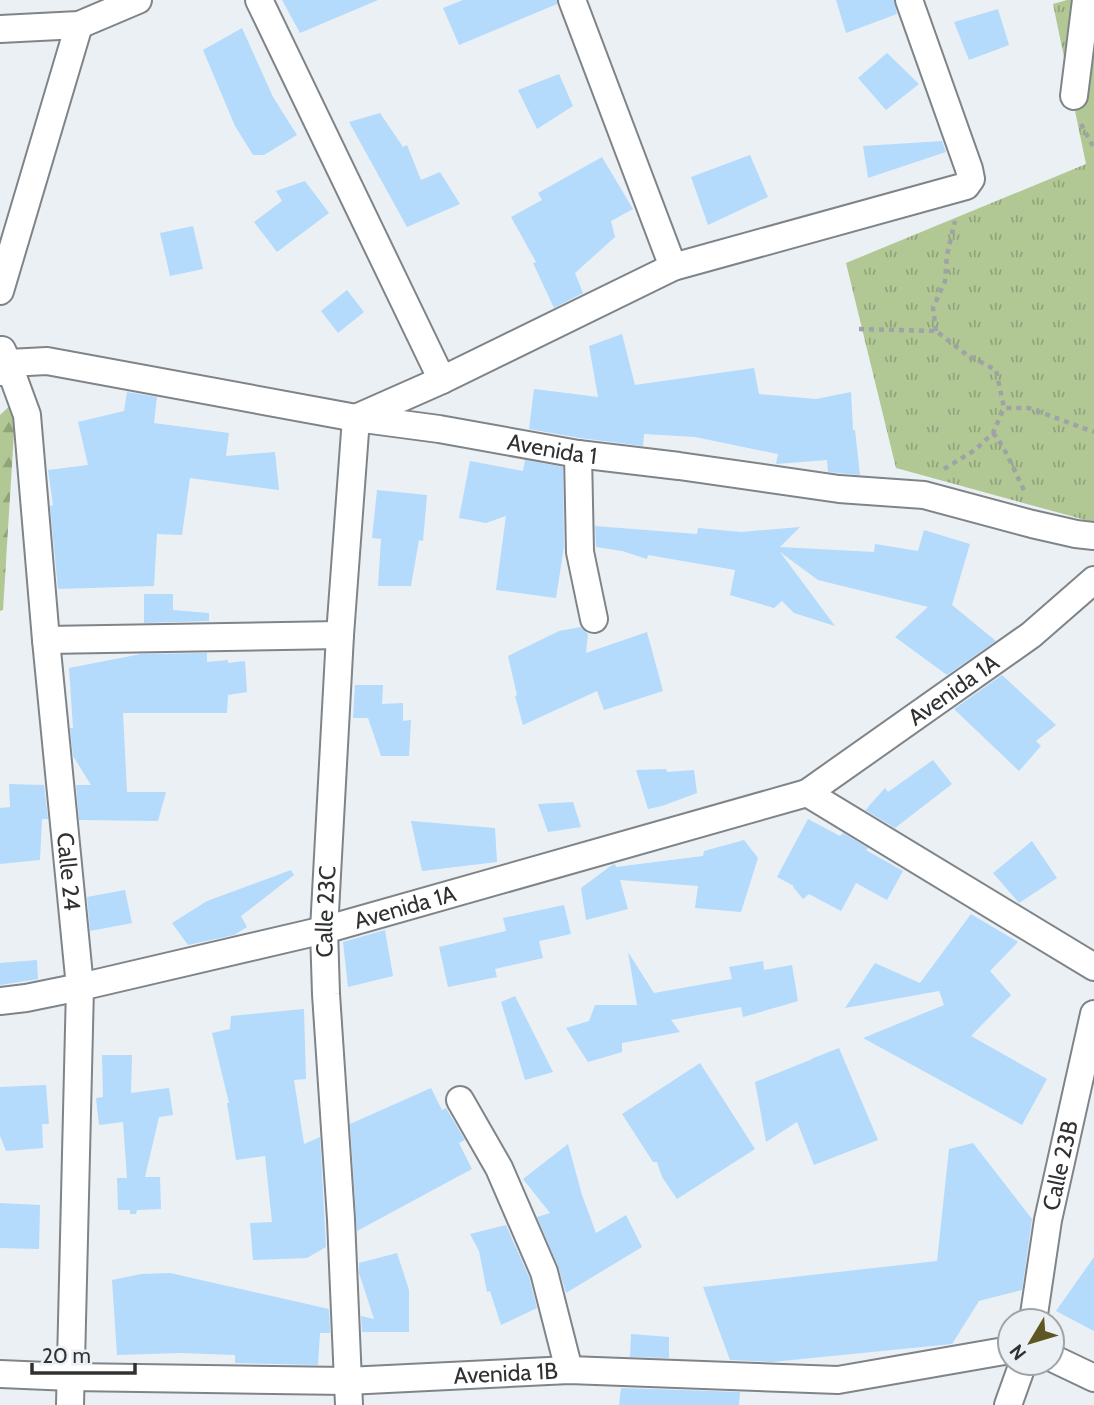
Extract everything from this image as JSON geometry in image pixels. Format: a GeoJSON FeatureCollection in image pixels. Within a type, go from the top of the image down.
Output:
{"type":"FeatureCollection","features":[{"type":"Feature","properties":{"kind":"street"},"geometry":{"type":"LineString","coordinates":[[0,29],[79,25],[138,0]]}},
{"type":"Feature","properties":{"kind":"street"},"geometry":{"type":"LineString","coordinates":[[259,0],[442,380]]}},
{"type":"Feature","properties":{"kind":"street"},"geometry":{"type":"LineString","coordinates":[[572,0],[673,267]]}},
{"type":"Feature","properties":{"kind":"street"},"geometry":{"type":"LineString","coordinates":[[356,418],[442,380],[673,267],[966,186],[971,179],[969,169],[909,0]]}},
{"type":"Feature","properties":{"kind":"street"},"geometry":{"type":"LineString","coordinates":[[1074,96],[1086,0]]}},
{"type":"Feature","properties":{"kind":"street"},"geometry":{"type":"LineString","coordinates":[[3,276],[79,25]]}},
{"type":"Feature","properties":{"kind":"street","name":"Avenida 1"},"geometry":{"type":"LineString","coordinates":[[3,360],[47,360],[356,418],[439,429],[578,454],[839,489],[925,495],[1032,524],[1094,536]]}},
{"type":"Feature","properties":{"kind":"street","name":"Calle 24"},"geometry":{"type":"LineString","coordinates":[[3,360],[27,415],[80,986],[70,1405]]}},
{"type":"Feature","properties":{"kind":"street","name":"Calle 23C"},"geometry":{"type":"LineString","coordinates":[[348,1393],[324,930],[356,418]]}},
{"type":"Feature","properties":{"kind":"street"},"geometry":{"type":"LineString","coordinates":[[578,454],[580,552],[594,619]]}},
{"type":"Feature","properties":{"kind":"street","name":"Avenida 1A"},"geometry":{"type":"LineString","coordinates":[[0,1001],[26,998],[324,930],[807,793],[1031,635],[1094,580]]}},
{"type":"Feature","properties":{"kind":"street"},"geometry":{"type":"LineString","coordinates":[[46,640],[341,635]]}},
{"type":"Feature","properties":{"kind":"street"},"geometry":{"type":"LineString","coordinates":[[807,793],[1094,967]]}},
{"type":"Feature","properties":{"kind":"street","name":"Calle 23B"},"geometry":{"type":"LineString","coordinates":[[1034,1307],[1048,1220],[1094,1014]]}},
{"type":"Feature","properties":{"kind":"street"},"geometry":{"type":"LineString","coordinates":[[460,1100],[499,1168],[544,1272],[569,1370]]}},
{"type":"Feature","properties":{"kind":"street","name":"Avenida 1B"},"geometry":{"type":"LineString","coordinates":[[0,1374],[348,1393],[569,1370],[838,1380],[996,1352]]}},
{"type":"Feature","properties":{"kind":"street"},"geometry":{"type":"LineString","coordinates":[[1066,1365],[1094,1378]]}},
{"type":"Feature","properties":{"kind":"street"},"geometry":{"type":"LineString","coordinates":[[1008,1405],[1018,1377]]}},
{"type":"Feature","properties":{"kind":"path"},"geometry":{"type":"LineString","coordinates":[[936,331],[933,308],[945,281],[947,255],[957,213],[952,190]]}},
{"type":"Feature","properties":{"kind":"path"},"geometry":{"type":"LineString","coordinates":[[859,329],[936,331],[967,355],[996,370],[1004,408],[993,433],[975,450],[946,467],[925,495]]}},
{"type":"Feature","properties":{"kind":"path"},"geometry":{"type":"LineString","coordinates":[[1004,408],[1029,408],[1094,432]]}},
{"type":"Feature","properties":{"kind":"path"},"geometry":{"type":"LineString","coordinates":[[993,433],[1002,444],[1032,506],[1032,524]]}},
{"type":"Feature","properties":{"kind":"green space"},"geometry":{"type":"Polygon","coordinates":[[[1067,0],[1094,0],[1094,521],[896,468],[846,263],[1086,164],[1053,4],[1067,0]]]}},
{"type":"Feature","properties":{"kind":"green space"},"geometry":{"type":"Polygon","coordinates":[[[16,400],[3,610],[0,611],[0,415],[16,400]]]}},
{"type":"Feature","properties":{"kind":"building"},"geometry":{"type":"Polygon","coordinates":[[[282,0],[378,0],[300,33],[282,0]]]}},
{"type":"Feature","properties":{"kind":"building"},"geometry":{"type":"Polygon","coordinates":[[[463,0],[557,0],[557,4],[459,45],[443,8],[463,0]]]}},
{"type":"Feature","properties":{"kind":"building"},"geometry":{"type":"Polygon","coordinates":[[[836,0],[894,0],[897,14],[846,33],[836,0]]]}},
{"type":"Feature","properties":{"kind":"building"},"geometry":{"type":"Polygon","coordinates":[[[998,9],[1009,45],[969,60],[954,22],[998,9]]]}},
{"type":"Feature","properties":{"kind":"building"},"geometry":{"type":"Polygon","coordinates":[[[242,28],[273,97],[297,135],[264,155],[253,155],[235,126],[203,50],[242,28]]]}},
{"type":"Feature","properties":{"kind":"building"},"geometry":{"type":"Polygon","coordinates":[[[887,53],[919,84],[886,110],[858,78],[887,53]]]}},
{"type":"Feature","properties":{"kind":"building"},"geometry":{"type":"Polygon","coordinates":[[[559,74],[573,106],[537,129],[518,90],[559,74]]]}},
{"type":"Feature","properties":{"kind":"building"},"geometry":{"type":"Polygon","coordinates":[[[380,113],[403,147],[407,145],[421,180],[440,172],[460,204],[407,227],[349,122],[380,113]]]}},
{"type":"Feature","properties":{"kind":"building"},"geometry":{"type":"Polygon","coordinates":[[[942,141],[946,152],[868,178],[863,146],[942,141]]]}},
{"type":"Feature","properties":{"kind":"building"},"geometry":{"type":"Polygon","coordinates":[[[750,155],[768,197],[708,225],[691,177],[750,155]]]}},
{"type":"Feature","properties":{"kind":"building"},"geometry":{"type":"Polygon","coordinates":[[[602,157],[633,209],[611,221],[615,237],[575,273],[583,293],[554,308],[533,263],[536,262],[511,217],[542,200],[538,193],[602,157]]]}},
{"type":"Feature","properties":{"kind":"building"},"geometry":{"type":"Polygon","coordinates":[[[305,181],[329,213],[277,252],[254,222],[282,201],[276,191],[305,181]]]}},
{"type":"Feature","properties":{"kind":"building"},"geometry":{"type":"Polygon","coordinates":[[[193,226],[203,269],[170,276],[160,233],[193,226]]]}},
{"type":"Feature","properties":{"kind":"building"},"geometry":{"type":"Polygon","coordinates":[[[347,290],[364,312],[338,333],[321,311],[347,290]]]}},
{"type":"Feature","properties":{"kind":"building"},"geometry":{"type":"Polygon","coordinates":[[[622,334],[635,385],[754,368],[759,394],[816,399],[851,392],[853,430],[860,475],[828,472],[827,460],[776,464],[778,454],[695,437],[644,434],[643,446],[529,429],[534,389],[598,397],[589,346],[622,334]]]}},
{"type":"Feature","properties":{"kind":"building"},"geometry":{"type":"Polygon","coordinates":[[[127,392],[157,397],[154,423],[229,433],[226,456],[275,452],[279,490],[190,478],[182,535],[157,534],[154,586],[58,589],[48,470],[88,465],[78,422],[124,411],[127,392]]]}},
{"type":"Feature","properties":{"kind":"building"},"geometry":{"type":"Polygon","coordinates":[[[525,460],[563,467],[564,547],[556,598],[496,590],[506,516],[486,523],[459,518],[470,461],[523,471],[525,460]]]}},
{"type":"Feature","properties":{"kind":"building"},"geometry":{"type":"Polygon","coordinates":[[[377,490],[427,495],[423,541],[419,540],[411,586],[378,586],[381,539],[372,538],[377,490]]]}},
{"type":"Feature","properties":{"kind":"building"},"geometry":{"type":"Polygon","coordinates":[[[595,526],[697,534],[698,528],[741,532],[800,527],[780,547],[874,552],[875,544],[918,551],[924,530],[970,544],[952,605],[996,641],[947,675],[895,637],[928,607],[818,580],[780,552],[835,626],[794,613],[782,601],[774,608],[730,595],[735,570],[648,555],[647,559],[596,547],[595,526]]]}},
{"type":"Feature","properties":{"kind":"building"},"geometry":{"type":"Polygon","coordinates":[[[144,594],[173,594],[173,610],[209,613],[209,621],[144,623],[144,594]]]}},
{"type":"Feature","properties":{"kind":"building"},"geometry":{"type":"Polygon","coordinates":[[[581,627],[588,634],[586,653],[647,632],[663,691],[604,710],[597,691],[523,725],[508,656],[559,631],[581,627]]]}},
{"type":"Feature","properties":{"kind":"building"},"geometry":{"type":"Polygon","coordinates":[[[207,653],[207,662],[245,661],[247,692],[228,695],[227,713],[123,713],[127,792],[166,792],[158,821],[79,820],[76,785],[91,785],[73,756],[69,668],[141,654],[207,653]]]}},
{"type":"Feature","properties":{"kind":"building"},"geometry":{"type":"Polygon","coordinates":[[[1002,675],[1056,725],[1036,741],[1041,746],[1019,771],[954,709],[1002,675]]]}},
{"type":"Feature","properties":{"kind":"building"},"geometry":{"type":"Polygon","coordinates":[[[355,685],[383,685],[382,704],[403,703],[403,721],[411,720],[409,756],[381,756],[368,718],[353,718],[355,685]]]}},
{"type":"Feature","properties":{"kind":"building"},"geometry":{"type":"Polygon","coordinates":[[[933,760],[952,784],[895,828],[865,810],[885,788],[888,792],[933,760]]]}},
{"type":"Feature","properties":{"kind":"building"},"geometry":{"type":"Polygon","coordinates":[[[666,769],[667,772],[694,770],[697,793],[648,809],[636,770],[666,769]]]}},
{"type":"Feature","properties":{"kind":"building"},"geometry":{"type":"Polygon","coordinates":[[[9,784],[44,785],[48,819],[42,819],[40,860],[0,864],[0,808],[10,807],[9,784]]]}},
{"type":"Feature","properties":{"kind":"building"},"geometry":{"type":"Polygon","coordinates":[[[573,802],[581,827],[548,832],[538,804],[573,802]]]}},
{"type":"Feature","properties":{"kind":"building"},"geometry":{"type":"Polygon","coordinates":[[[808,819],[840,836],[843,833],[903,871],[887,900],[856,883],[841,911],[809,894],[803,899],[794,886],[777,877],[808,819]]]}},
{"type":"Feature","properties":{"kind":"building"},"geometry":{"type":"Polygon","coordinates":[[[411,821],[495,828],[497,862],[422,871],[411,821]]]}},
{"type":"Feature","properties":{"kind":"building"},"geometry":{"type":"Polygon","coordinates":[[[744,840],[758,858],[741,912],[695,908],[698,886],[620,880],[628,909],[586,920],[581,888],[612,865],[615,864],[616,867],[703,856],[704,851],[744,840]]]}},
{"type":"Feature","properties":{"kind":"building"},"geometry":{"type":"Polygon","coordinates":[[[1032,841],[1057,878],[1019,903],[993,873],[1032,841]]]}},
{"type":"Feature","properties":{"kind":"building"},"geometry":{"type":"Polygon","coordinates":[[[291,870],[294,875],[241,916],[247,927],[234,935],[188,945],[172,923],[207,901],[291,870]]]}},
{"type":"Feature","properties":{"kind":"building"},"geometry":{"type":"Polygon","coordinates":[[[125,890],[132,923],[90,931],[87,897],[125,890]]]}},
{"type":"Feature","properties":{"kind":"building"},"geometry":{"type":"Polygon","coordinates":[[[564,905],[571,934],[539,941],[543,958],[495,969],[497,977],[448,987],[439,947],[506,931],[503,918],[564,905]]]}},
{"type":"Feature","properties":{"kind":"building"},"geometry":{"type":"Polygon","coordinates":[[[971,914],[1018,942],[990,971],[1011,995],[971,1036],[1047,1079],[1022,1125],[863,1038],[944,1005],[939,991],[845,1008],[875,963],[920,983],[971,914]]]}},
{"type":"Feature","properties":{"kind":"building"},"geometry":{"type":"Polygon","coordinates":[[[385,930],[393,976],[348,987],[343,942],[385,930]]]}},
{"type":"Feature","properties":{"kind":"building"},"geometry":{"type":"Polygon","coordinates":[[[628,952],[654,993],[732,979],[729,967],[763,961],[764,970],[792,965],[798,1001],[743,1017],[741,1007],[671,1020],[680,1032],[622,1043],[622,1052],[588,1062],[566,1028],[589,1021],[595,1005],[637,1005],[628,952]]]}},
{"type":"Feature","properties":{"kind":"building"},"geometry":{"type":"Polygon","coordinates":[[[37,960],[38,979],[0,985],[0,963],[37,960]]]}},
{"type":"Feature","properties":{"kind":"building"},"geometry":{"type":"Polygon","coordinates":[[[515,996],[553,1072],[525,1080],[501,1002],[515,996]]]}},
{"type":"Feature","properties":{"kind":"building"},"geometry":{"type":"Polygon","coordinates":[[[304,1009],[306,1079],[294,1080],[304,1144],[320,1137],[326,1247],[307,1258],[253,1260],[250,1223],[272,1222],[265,1156],[236,1160],[229,1103],[212,1033],[230,1029],[231,1016],[304,1009]]]}},
{"type":"Feature","properties":{"kind":"building"},"geometry":{"type":"Polygon","coordinates":[[[839,1048],[878,1140],[814,1165],[797,1122],[766,1142],[755,1082],[839,1048]]]}},
{"type":"Feature","properties":{"kind":"building"},"geometry":{"type":"Polygon","coordinates":[[[102,1055],[132,1055],[131,1093],[169,1088],[173,1115],[159,1117],[145,1177],[160,1177],[161,1209],[137,1210],[136,1214],[130,1214],[130,1210],[118,1210],[117,1178],[127,1178],[123,1122],[99,1125],[96,1098],[103,1097],[102,1055]]]}},
{"type":"Feature","properties":{"kind":"building"},"geometry":{"type":"Polygon","coordinates":[[[700,1063],[755,1149],[677,1199],[662,1177],[657,1162],[653,1162],[622,1114],[700,1063]]]}},
{"type":"Feature","properties":{"kind":"building"},"geometry":{"type":"Polygon","coordinates":[[[46,1085],[49,1124],[42,1124],[43,1148],[6,1151],[0,1136],[0,1087],[46,1085]]]}},
{"type":"Feature","properties":{"kind":"building"},"geometry":{"type":"Polygon","coordinates":[[[431,1088],[442,1110],[446,1108],[465,1140],[459,1143],[472,1169],[357,1231],[350,1124],[431,1088]]]}},
{"type":"Feature","properties":{"kind":"building"},"geometry":{"type":"Polygon","coordinates":[[[973,1143],[1032,1219],[1022,1290],[979,1301],[952,1344],[772,1362],[730,1360],[703,1287],[937,1261],[949,1149],[973,1143]]]}},
{"type":"Feature","properties":{"kind":"building"},"geometry":{"type":"Polygon","coordinates":[[[568,1144],[596,1233],[626,1215],[642,1247],[566,1293],[558,1266],[537,1217],[550,1213],[523,1179],[568,1144]]]}},
{"type":"Feature","properties":{"kind":"building"},"geometry":{"type":"Polygon","coordinates":[[[0,1203],[40,1205],[39,1249],[0,1248],[0,1203]]]}},
{"type":"Feature","properties":{"kind":"building"},"geometry":{"type":"Polygon","coordinates":[[[506,1225],[529,1277],[537,1308],[501,1325],[490,1291],[487,1292],[479,1251],[470,1234],[506,1225]]]}},
{"type":"Feature","properties":{"kind":"building"},"geometry":{"type":"Polygon","coordinates":[[[397,1253],[409,1290],[409,1332],[362,1332],[361,1316],[374,1319],[359,1273],[359,1263],[397,1253]]]}},
{"type":"Feature","properties":{"kind":"building"},"geometry":{"type":"Polygon","coordinates":[[[1094,1257],[1094,1331],[1066,1316],[1066,1307],[1059,1307],[1094,1257]]]}},
{"type":"Feature","properties":{"kind":"building"},"geometry":{"type":"Polygon","coordinates":[[[170,1273],[329,1309],[330,1333],[320,1333],[318,1365],[235,1363],[235,1355],[117,1355],[112,1280],[141,1274],[170,1273]]]}},
{"type":"Feature","properties":{"kind":"building"},"geometry":{"type":"Polygon","coordinates":[[[631,1334],[669,1337],[669,1358],[630,1357],[631,1334]]]}},
{"type":"Feature","properties":{"kind":"building"},"geometry":{"type":"Polygon","coordinates":[[[621,1388],[740,1392],[739,1405],[619,1405],[621,1388]]]}}]}
